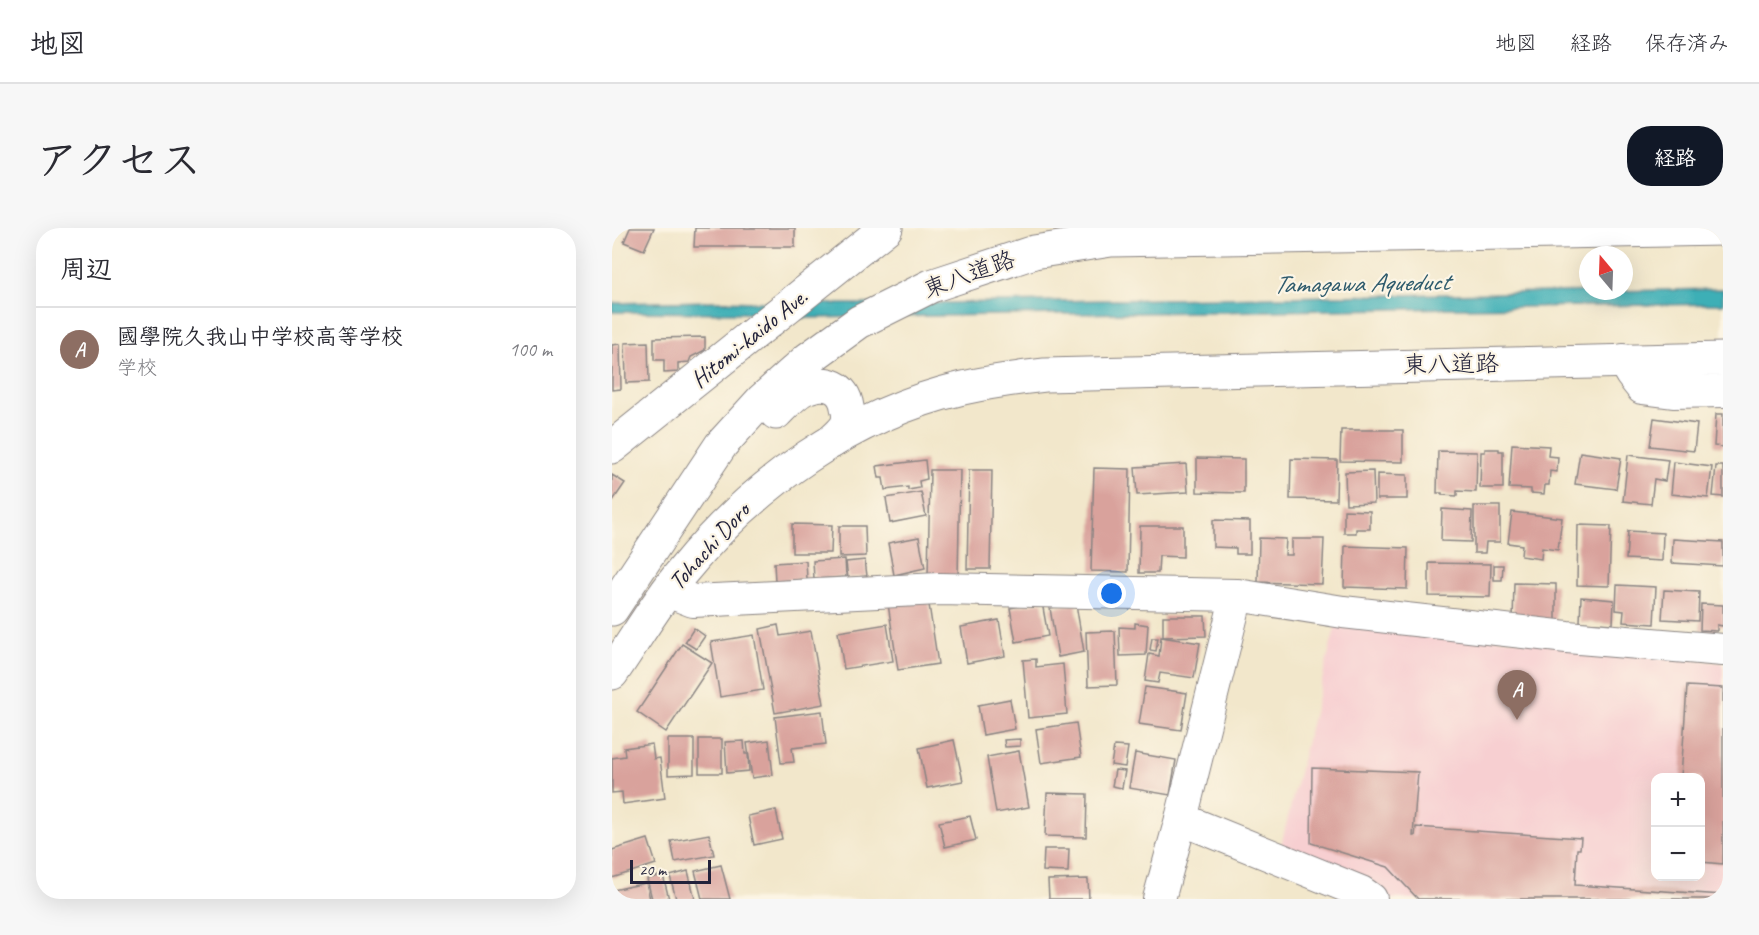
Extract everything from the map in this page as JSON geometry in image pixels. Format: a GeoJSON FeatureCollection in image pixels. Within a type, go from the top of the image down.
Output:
{"type":"FeatureCollection","features":[{"type":"Feature","properties":{"kind":"main road","name":"Hitomi-kaido Ave."},"geometry":{"type":"LineString","coordinates":[[612,447],[886,228]]}},
{"type":"Feature","properties":{"kind":"main road","name":"東八道路"},"geometry":{"type":"LineString","coordinates":[[683,500],[721,445],[762,400],[808,359],[859,322],[931,286],[1034,252],[1111,234],[1723,229]]}},
{"type":"Feature","properties":{"kind":"main road","name":"東八道路"},"geometry":{"type":"LineString","coordinates":[[831,442],[925,399],[962,388],[1044,375],[1723,359]]}},
{"type":"Feature","properties":{"kind":"main road"},"geometry":{"type":"LineString","coordinates":[[683,500],[735,459],[786,403],[807,387],[820,384],[830,385],[839,389],[843,394],[849,415],[847,424],[842,433],[831,442]]}},
{"type":"Feature","properties":{"kind":"main road","name":"Tohachi Doro"},"geometry":{"type":"LineString","coordinates":[[612,674],[681,573],[728,520],[771,482],[831,442]]}},
{"type":"Feature","properties":{"kind":"main road","name":"Tohachi Doro"},"geometry":{"type":"LineString","coordinates":[[613,607],[683,500]]}},
{"type":"Feature","properties":{"kind":"street"},"geometry":{"type":"LineString","coordinates":[[1623,360],[1642,388],[1673,392],[1723,391]]}},
{"type":"Feature","properties":{"kind":"street"},"geometry":{"type":"LineString","coordinates":[[668,591],[693,601],[939,589],[1237,595],[1343,612],[1567,637],[1723,650]]}},
{"type":"Feature","properties":{"kind":"street"},"geometry":{"type":"LineString","coordinates":[[1159,899],[1237,595]]}},
{"type":"Feature","properties":{"kind":"street"},"geometry":{"type":"LineString","coordinates":[[1181,819],[1361,892],[1371,899]]}},
{"type":"Feature","properties":{"kind":"shaded area"},"geometry":{"type":"Polygon","coordinates":[[[1337,620],[1723,663],[1723,899],[1387,899],[1344,876],[1280,849],[1337,620]]]}},
{"type":"Feature","properties":{"kind":"water"},"geometry":{"type":"Polygon","coordinates":[[[1723,289],[1723,304],[806,318],[742,313],[612,312],[612,303],[715,301],[843,304],[941,303],[1579,292],[1579,300],[1633,300],[1633,291],[1723,289]]]}},
{"type":"Feature","properties":{"kind":"building"},"geometry":{"type":"Polygon","coordinates":[[[630,228],[654,228],[644,250],[624,242],[630,228]]]}},
{"type":"Feature","properties":{"kind":"building"},"geometry":{"type":"Polygon","coordinates":[[[695,228],[795,228],[795,247],[694,247],[695,228]]]}},
{"type":"Feature","properties":{"kind":"building"},"geometry":{"type":"Polygon","coordinates":[[[705,337],[705,350],[691,357],[689,362],[678,363],[678,372],[664,373],[664,360],[654,360],[654,338],[705,337]]]}},
{"type":"Feature","properties":{"kind":"building"},"geometry":{"type":"Polygon","coordinates":[[[648,342],[649,382],[626,383],[625,343],[648,342]]]}},
{"type":"Feature","properties":{"kind":"building"},"geometry":{"type":"Polygon","coordinates":[[[620,344],[621,389],[612,390],[612,345],[620,344]]]}},
{"type":"Feature","properties":{"kind":"building"},"geometry":{"type":"Polygon","coordinates":[[[1716,414],[1723,414],[1723,447],[1714,446],[1716,414]]]}},
{"type":"Feature","properties":{"kind":"building"},"geometry":{"type":"Polygon","coordinates":[[[1654,418],[1697,424],[1694,451],[1650,446],[1654,418]]]}},
{"type":"Feature","properties":{"kind":"building"},"geometry":{"type":"Polygon","coordinates":[[[1341,430],[1403,430],[1403,462],[1340,461],[1341,430]]]}},
{"type":"Feature","properties":{"kind":"building"},"geometry":{"type":"Polygon","coordinates":[[[1512,444],[1549,446],[1548,456],[1558,457],[1557,472],[1550,471],[1549,485],[1545,485],[1544,494],[1531,493],[1531,489],[1509,488],[1512,444]]]}},
{"type":"Feature","properties":{"kind":"building"},"geometry":{"type":"Polygon","coordinates":[[[1485,449],[1503,451],[1503,488],[1480,488],[1481,452],[1485,452],[1485,449]]]}},
{"type":"Feature","properties":{"kind":"building"},"geometry":{"type":"Polygon","coordinates":[[[1438,451],[1477,452],[1476,492],[1457,491],[1457,496],[1437,493],[1438,451]]]}},
{"type":"Feature","properties":{"kind":"building"},"geometry":{"type":"Polygon","coordinates":[[[1580,452],[1621,458],[1616,489],[1575,484],[1580,452]]]}},
{"type":"Feature","properties":{"kind":"building"},"geometry":{"type":"Polygon","coordinates":[[[1628,455],[1668,460],[1665,481],[1654,479],[1651,504],[1623,501],[1628,455]]]}},
{"type":"Feature","properties":{"kind":"building"},"geometry":{"type":"Polygon","coordinates":[[[1197,458],[1244,459],[1244,493],[1197,492],[1197,458]]]}},
{"type":"Feature","properties":{"kind":"building"},"geometry":{"type":"Polygon","coordinates":[[[1291,459],[1337,460],[1336,500],[1290,499],[1291,459]]]}},
{"type":"Feature","properties":{"kind":"building"},"geometry":{"type":"Polygon","coordinates":[[[925,460],[927,479],[919,481],[920,488],[885,490],[883,478],[879,478],[877,466],[925,460]]]}},
{"type":"Feature","properties":{"kind":"building"},"geometry":{"type":"Polygon","coordinates":[[[1674,462],[1712,467],[1708,498],[1671,494],[1674,462]]]}},
{"type":"Feature","properties":{"kind":"building"},"geometry":{"type":"Polygon","coordinates":[[[1186,464],[1188,492],[1137,495],[1135,467],[1186,464]]]}},
{"type":"Feature","properties":{"kind":"building"},"geometry":{"type":"Polygon","coordinates":[[[1716,466],[1723,466],[1723,497],[1713,496],[1716,466]]]}},
{"type":"Feature","properties":{"kind":"building"},"geometry":{"type":"Polygon","coordinates":[[[1094,468],[1130,469],[1128,572],[1091,571],[1094,468]]]}},
{"type":"Feature","properties":{"kind":"building"},"geometry":{"type":"Polygon","coordinates":[[[930,470],[960,470],[958,577],[928,577],[930,470]]]}},
{"type":"Feature","properties":{"kind":"building"},"geometry":{"type":"Polygon","coordinates":[[[969,470],[992,470],[990,569],[967,569],[969,470]]]}},
{"type":"Feature","properties":{"kind":"building"},"geometry":{"type":"Polygon","coordinates":[[[1373,471],[1374,503],[1346,504],[1345,472],[1373,471]]]}},
{"type":"Feature","properties":{"kind":"building"},"geometry":{"type":"Polygon","coordinates":[[[1377,474],[1407,475],[1407,499],[1377,499],[1377,474]]]}},
{"type":"Feature","properties":{"kind":"building"},"geometry":{"type":"Polygon","coordinates":[[[612,475],[625,483],[612,502],[612,475]]]}},
{"type":"Feature","properties":{"kind":"building"},"geometry":{"type":"Polygon","coordinates":[[[921,492],[926,516],[890,523],[886,498],[921,492]]]}},
{"type":"Feature","properties":{"kind":"building"},"geometry":{"type":"Polygon","coordinates":[[[1474,506],[1500,506],[1500,542],[1486,542],[1485,553],[1474,553],[1474,506]]]}},
{"type":"Feature","properties":{"kind":"building"},"geometry":{"type":"Polygon","coordinates":[[[1442,509],[1472,511],[1471,542],[1441,541],[1442,509]]]}},
{"type":"Feature","properties":{"kind":"building"},"geometry":{"type":"Polygon","coordinates":[[[1344,510],[1370,511],[1370,529],[1356,529],[1356,533],[1344,533],[1344,510]]]}},
{"type":"Feature","properties":{"kind":"building"},"geometry":{"type":"Polygon","coordinates":[[[1512,512],[1562,518],[1558,550],[1542,548],[1541,559],[1521,556],[1522,545],[1508,543],[1512,512]]]}},
{"type":"Feature","properties":{"kind":"building"},"geometry":{"type":"Polygon","coordinates":[[[1213,520],[1250,521],[1250,554],[1236,554],[1236,548],[1213,547],[1213,520]]]}},
{"type":"Feature","properties":{"kind":"building"},"geometry":{"type":"Polygon","coordinates":[[[792,524],[832,525],[831,553],[792,553],[792,524]]]}},
{"type":"Feature","properties":{"kind":"building"},"geometry":{"type":"Polygon","coordinates":[[[1578,525],[1611,526],[1609,586],[1577,585],[1578,525]]]}},
{"type":"Feature","properties":{"kind":"building"},"geometry":{"type":"Polygon","coordinates":[[[839,526],[865,526],[866,556],[839,557],[839,526]]]}},
{"type":"Feature","properties":{"kind":"building"},"geometry":{"type":"Polygon","coordinates":[[[1140,526],[1183,526],[1183,557],[1159,556],[1158,573],[1139,573],[1140,526]]]}},
{"type":"Feature","properties":{"kind":"building"},"geometry":{"type":"Polygon","coordinates":[[[1628,531],[1663,533],[1662,561],[1626,559],[1628,531]]]}},
{"type":"Feature","properties":{"kind":"building"},"geometry":{"type":"Polygon","coordinates":[[[919,537],[925,568],[894,575],[888,543],[919,537]]]}},
{"type":"Feature","properties":{"kind":"building"},"geometry":{"type":"Polygon","coordinates":[[[1259,538],[1286,539],[1285,555],[1292,555],[1292,539],[1324,539],[1322,584],[1258,582],[1259,538]]]}},
{"type":"Feature","properties":{"kind":"building"},"geometry":{"type":"Polygon","coordinates":[[[1673,539],[1723,542],[1723,566],[1672,563],[1673,539]]]}},
{"type":"Feature","properties":{"kind":"building"},"geometry":{"type":"Polygon","coordinates":[[[1345,546],[1408,548],[1407,589],[1344,587],[1345,546]]]}},
{"type":"Feature","properties":{"kind":"building"},"geometry":{"type":"Polygon","coordinates":[[[845,559],[846,577],[814,579],[813,561],[845,559]]]}},
{"type":"Feature","properties":{"kind":"building"},"geometry":{"type":"Polygon","coordinates":[[[865,560],[867,576],[848,578],[846,562],[865,560]]]}},
{"type":"Feature","properties":{"kind":"building"},"geometry":{"type":"Polygon","coordinates":[[[806,561],[807,579],[775,581],[774,563],[806,561]]]}},
{"type":"Feature","properties":{"kind":"building"},"geometry":{"type":"Polygon","coordinates":[[[1429,563],[1491,564],[1490,597],[1429,596],[1429,563]]]}},
{"type":"Feature","properties":{"kind":"building"},"geometry":{"type":"Polygon","coordinates":[[[1494,565],[1503,565],[1502,580],[1494,580],[1494,565]]]}},
{"type":"Feature","properties":{"kind":"building"},"geometry":{"type":"Polygon","coordinates":[[[1514,583],[1556,584],[1556,622],[1513,621],[1514,583]]]}},
{"type":"Feature","properties":{"kind":"building"},"geometry":{"type":"Polygon","coordinates":[[[1617,585],[1656,587],[1654,624],[1623,622],[1624,611],[1616,610],[1617,585]]]}},
{"type":"Feature","properties":{"kind":"building"},"geometry":{"type":"Polygon","coordinates":[[[1664,590],[1699,592],[1698,621],[1662,619],[1664,590]]]}},
{"type":"Feature","properties":{"kind":"building"},"geometry":{"type":"Polygon","coordinates":[[[1581,597],[1614,600],[1613,624],[1580,622],[1581,597]]]}},
{"type":"Feature","properties":{"kind":"building"},"geometry":{"type":"Polygon","coordinates":[[[928,598],[938,664],[898,670],[888,604],[928,598]]]}},
{"type":"Feature","properties":{"kind":"building"},"geometry":{"type":"Polygon","coordinates":[[[1042,602],[1048,636],[1016,642],[1010,608],[1042,602]]]}},
{"type":"Feature","properties":{"kind":"building"},"geometry":{"type":"Polygon","coordinates":[[[1076,604],[1084,652],[1058,657],[1050,608],[1076,604]]]}},
{"type":"Feature","properties":{"kind":"building"},"geometry":{"type":"Polygon","coordinates":[[[1701,604],[1723,605],[1723,626],[1717,625],[1717,631],[1700,630],[1701,604]]]}},
{"type":"Feature","properties":{"kind":"building"},"geometry":{"type":"Polygon","coordinates":[[[1163,616],[1205,616],[1206,636],[1163,637],[1163,616]]]}},
{"type":"Feature","properties":{"kind":"building"},"geometry":{"type":"Polygon","coordinates":[[[999,620],[1005,656],[967,663],[961,627],[999,620]]]}},
{"type":"Feature","properties":{"kind":"building"},"geometry":{"type":"Polygon","coordinates":[[[1135,623],[1148,625],[1146,655],[1120,656],[1119,627],[1135,628],[1135,623]]]}},
{"type":"Feature","properties":{"kind":"building"},"geometry":{"type":"Polygon","coordinates":[[[887,624],[893,661],[844,669],[838,632],[887,624]]]}},
{"type":"Feature","properties":{"kind":"building"},"geometry":{"type":"Polygon","coordinates":[[[778,625],[780,636],[811,631],[824,704],[775,713],[760,629],[778,625]]]}},
{"type":"Feature","properties":{"kind":"building"},"geometry":{"type":"Polygon","coordinates":[[[694,628],[705,636],[696,649],[685,642],[694,628]]]}},
{"type":"Feature","properties":{"kind":"building"},"geometry":{"type":"Polygon","coordinates":[[[1115,631],[1117,685],[1088,686],[1086,632],[1115,631]]]}},
{"type":"Feature","properties":{"kind":"building"},"geometry":{"type":"Polygon","coordinates":[[[754,635],[763,690],[720,697],[711,642],[754,635]]]}},
{"type":"Feature","properties":{"kind":"building"},"geometry":{"type":"Polygon","coordinates":[[[1161,637],[1200,643],[1194,678],[1160,673],[1158,683],[1145,681],[1149,654],[1159,656],[1161,637]]]}},
{"type":"Feature","properties":{"kind":"building"},"geometry":{"type":"Polygon","coordinates":[[[1152,638],[1158,638],[1156,651],[1150,650],[1152,638]]]}},
{"type":"Feature","properties":{"kind":"building"},"geometry":{"type":"Polygon","coordinates":[[[682,644],[712,663],[666,732],[637,712],[682,644]]]}},
{"type":"Feature","properties":{"kind":"building"},"geometry":{"type":"Polygon","coordinates":[[[1036,659],[1036,667],[1063,664],[1067,714],[1028,718],[1023,660],[1036,659]]]}},
{"type":"Feature","properties":{"kind":"building"},"geometry":{"type":"Polygon","coordinates":[[[1687,686],[1723,688],[1723,864],[1705,862],[1705,773],[1681,773],[1687,686]]]}},
{"type":"Feature","properties":{"kind":"building"},"geometry":{"type":"Polygon","coordinates":[[[1145,687],[1187,693],[1181,730],[1139,724],[1145,687]]]}},
{"type":"Feature","properties":{"kind":"building"},"geometry":{"type":"Polygon","coordinates":[[[1010,699],[1015,729],[983,735],[978,705],[1010,699]]]}},
{"type":"Feature","properties":{"kind":"building"},"geometry":{"type":"Polygon","coordinates":[[[822,711],[826,744],[792,748],[794,762],[781,763],[775,717],[822,711]]]}},
{"type":"Feature","properties":{"kind":"building"},"geometry":{"type":"Polygon","coordinates":[[[1076,723],[1081,757],[1041,763],[1036,729],[1076,723]]]}},
{"type":"Feature","properties":{"kind":"building"},"geometry":{"type":"Polygon","coordinates":[[[668,739],[694,739],[694,774],[668,775],[668,739]]]}},
{"type":"Feature","properties":{"kind":"building"},"geometry":{"type":"Polygon","coordinates":[[[699,739],[722,739],[722,773],[699,773],[699,739]]]}},
{"type":"Feature","properties":{"kind":"building"},"geometry":{"type":"Polygon","coordinates":[[[1020,739],[1020,746],[1005,747],[1004,740],[1020,739]]]}},
{"type":"Feature","properties":{"kind":"building"},"geometry":{"type":"Polygon","coordinates":[[[769,740],[773,775],[752,778],[747,743],[769,740]]]}},
{"type":"Feature","properties":{"kind":"building"},"geometry":{"type":"Polygon","coordinates":[[[954,740],[963,781],[927,788],[919,748],[954,740]]]}},
{"type":"Feature","properties":{"kind":"building"},"geometry":{"type":"Polygon","coordinates":[[[744,741],[745,754],[748,754],[749,771],[727,773],[725,742],[744,741]]]}},
{"type":"Feature","properties":{"kind":"building"},"geometry":{"type":"Polygon","coordinates":[[[652,744],[654,759],[660,758],[665,798],[623,804],[622,792],[612,793],[612,758],[625,756],[624,748],[652,744]]]}},
{"type":"Feature","properties":{"kind":"building"},"geometry":{"type":"Polygon","coordinates":[[[1114,746],[1128,747],[1125,767],[1111,765],[1114,746]]]}},
{"type":"Feature","properties":{"kind":"building"},"geometry":{"type":"Polygon","coordinates":[[[1019,751],[1029,807],[996,813],[987,757],[1019,751]]]}},
{"type":"Feature","properties":{"kind":"building"},"geometry":{"type":"Polygon","coordinates":[[[1135,753],[1176,760],[1170,795],[1129,788],[1135,753]]]}},
{"type":"Feature","properties":{"kind":"building"},"geometry":{"type":"Polygon","coordinates":[[[1312,768],[1418,772],[1413,836],[1415,836],[1416,827],[1581,838],[1580,849],[1577,849],[1575,885],[1723,895],[1723,899],[1418,899],[1388,867],[1311,843],[1312,768]]]}},
{"type":"Feature","properties":{"kind":"building"},"geometry":{"type":"Polygon","coordinates":[[[1115,770],[1125,771],[1122,788],[1112,786],[1115,770]]]}},
{"type":"Feature","properties":{"kind":"building"},"geometry":{"type":"Polygon","coordinates":[[[1047,793],[1087,794],[1086,837],[1045,836],[1047,793]]]}},
{"type":"Feature","properties":{"kind":"building"},"geometry":{"type":"Polygon","coordinates":[[[776,810],[782,839],[754,845],[748,816],[776,810]]]}},
{"type":"Feature","properties":{"kind":"building"},"geometry":{"type":"Polygon","coordinates":[[[970,816],[976,840],[945,847],[939,822],[970,816]]]}},
{"type":"Feature","properties":{"kind":"building"},"geometry":{"type":"Polygon","coordinates":[[[709,834],[714,855],[675,862],[671,841],[709,834]]]}},
{"type":"Feature","properties":{"kind":"building"},"geometry":{"type":"Polygon","coordinates":[[[648,839],[656,864],[612,878],[612,850],[648,839]]]}},
{"type":"Feature","properties":{"kind":"building"},"geometry":{"type":"Polygon","coordinates":[[[1044,849],[1069,849],[1068,872],[1043,871],[1044,849]]]}},
{"type":"Feature","properties":{"kind":"building"},"geometry":{"type":"Polygon","coordinates":[[[721,865],[730,899],[702,899],[695,871],[721,865]]]}},
{"type":"Feature","properties":{"kind":"building"},"geometry":{"type":"Polygon","coordinates":[[[688,871],[695,899],[676,899],[670,876],[688,871]]]}},
{"type":"Feature","properties":{"kind":"building"},"geometry":{"type":"Polygon","coordinates":[[[663,875],[669,899],[652,899],[647,879],[663,875]]]}},
{"type":"Feature","properties":{"kind":"building"},"geometry":{"type":"Polygon","coordinates":[[[1088,879],[1089,899],[1049,899],[1048,880],[1088,879]]]}},
{"type":"Feature","properties":{"kind":"building"},"geometry":{"type":"Polygon","coordinates":[[[646,883],[650,899],[612,899],[613,890],[646,883]]]}},
{"type":"Feature","properties":{"kind":"place","name":"國學院久我山中学校高等学校"},"geometry":{"type":"Point","coordinates":[1517,720]}},
{"type":"Feature","properties":{"kind":"water label","name":"Tamagawa Aqueduct"},"geometry":{"type":"Point","coordinates":[1361,283]}}]}
